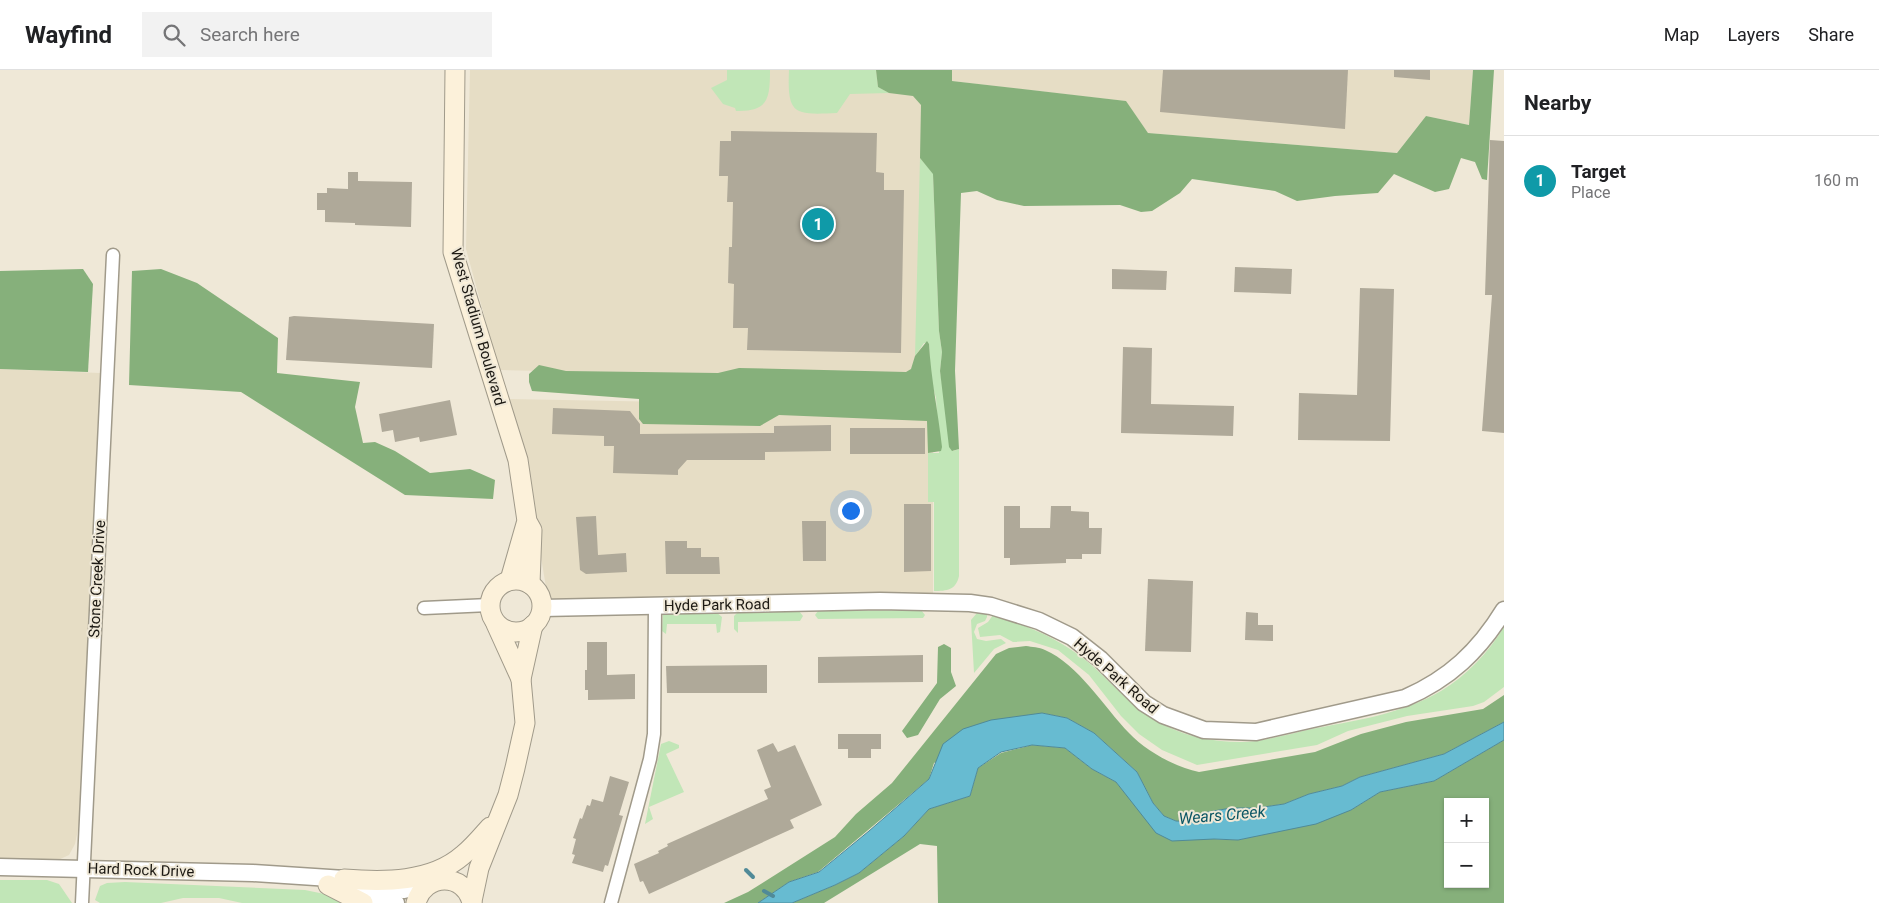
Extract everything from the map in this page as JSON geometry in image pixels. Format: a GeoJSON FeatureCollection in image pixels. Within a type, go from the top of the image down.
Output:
{"type":"FeatureCollection","features":[{"type":"Feature","properties":{"kind":"main road","name":"West Stadium Boulevard"},"geometry":{"type":"LineString","coordinates":[[455,70],[453,252],[518,460],[527,521],[532,530],[530,584]]}},
{"type":"Feature","properties":{"kind":"main road","name":"West Stadium Boulevard"},"geometry":{"type":"LineString","coordinates":[[510,580],[527,521]]}},
{"type":"Feature","properties":{"kind":"main road"},"geometry":{"type":"LineString","coordinates":[[472,902],[476,876],[496,821],[508,795],[524,723],[521,679],[533,626],[539,618],[542,608],[537,590],[522,580],[510,580],[499,585],[492,594],[489,605],[491,615],[521,679]]}},
{"type":"Feature","properties":{"kind":"main road"},"geometry":{"type":"LineString","coordinates":[[496,624],[505,630],[515,632],[533,626]]}},
{"type":"Feature","properties":{"kind":"main road"},"geometry":{"type":"LineString","coordinates":[[416,903],[419,894],[429,884],[449,880],[470,862],[496,821]]}},
{"type":"Feature","properties":{"kind":"main road"},"geometry":{"type":"LineString","coordinates":[[336,882],[399,880],[440,869],[463,856],[496,821]]}},
{"type":"Feature","properties":{"kind":"main road"},"geometry":{"type":"LineString","coordinates":[[449,880],[464,887],[472,902]]}},
{"type":"Feature","properties":{"kind":"main road"},"geometry":{"type":"LineString","coordinates":[[336,882],[364,903]]}},
{"type":"Feature","properties":{"kind":"street","name":"Stone Creek Drive"},"geometry":{"type":"LineString","coordinates":[[82,903],[114,256]]}},
{"type":"Feature","properties":{"kind":"street","name":"Hyde Park Road"},"geometry":{"type":"LineString","coordinates":[[542,608],[880,601],[970,602],[1039,621],[1072,637],[1100,659],[1144,703],[1163,715],[1204,730],[1229,732],[1256,732],[1405,698],[1422,691],[1461,665],[1478,648],[1504,610]]}},
{"type":"Feature","properties":{"kind":"street"},"geometry":{"type":"LineString","coordinates":[[424,608],[489,605]]}},
{"type":"Feature","properties":{"kind":"street"},"geometry":{"type":"LineString","coordinates":[[611,903],[650,759],[654,734],[655,607]]}},
{"type":"Feature","properties":{"kind":"street","name":"Hard Rock Drive"},"geometry":{"type":"LineString","coordinates":[[0,867],[281,876],[398,890],[429,884]]}},
{"type":"Feature","properties":{"kind":"street","name":"Hard Rock Drive"},"geometry":{"type":"LineString","coordinates":[[336,882],[396,903]]}},
{"type":"Feature","properties":{"kind":"shaded area"},"geometry":{"type":"Polygon","coordinates":[[[470,70],[936,70],[919,379],[499,370],[466,249],[470,70]]]}},
{"type":"Feature","properties":{"kind":"shaded area"},"geometry":{"type":"Polygon","coordinates":[[[952,70],[1473,70],[1469,125],[1426,116],[1397,153],[1148,133],[1125,101],[952,81],[952,70]]]}},
{"type":"Feature","properties":{"kind":"shaded area"},"geometry":{"type":"Polygon","coordinates":[[[0,369],[100,373],[79,825],[75,844],[69,855],[56,861],[0,858],[0,369]]]}},
{"type":"Feature","properties":{"kind":"shaded area"},"geometry":{"type":"Polygon","coordinates":[[[509,399],[933,407],[933,595],[548,599],[526,468],[509,399]]]}},
{"type":"Feature","properties":{"kind":"green space"},"geometry":{"type":"Polygon","coordinates":[[[727,70],[770,70],[768,96],[765,102],[755,109],[747,111],[736,111],[735,108],[723,104],[711,88],[727,80],[727,70]]]}},
{"type":"Feature","properties":{"kind":"green space"},"geometry":{"type":"Polygon","coordinates":[[[789,70],[876,70],[878,87],[889,93],[850,94],[837,113],[802,112],[792,104],[789,70]]]}},
{"type":"Feature","properties":{"kind":"green space"},"geometry":{"type":"Polygon","coordinates":[[[876,70],[952,70],[952,81],[1126,101],[1148,133],[1397,153],[1426,116],[1469,125],[1473,70],[1494,70],[1487,180],[1482,179],[1475,162],[1461,158],[1449,189],[1435,192],[1394,174],[1378,193],[1297,201],[1275,191],[1192,179],[1180,193],[1152,211],[1141,212],[1120,205],[1024,206],[997,200],[977,191],[961,193],[955,371],[959,449],[952,451],[949,447],[940,371],[942,352],[939,331],[933,174],[920,158],[921,105],[913,96],[889,93],[878,87],[876,70]]]}},
{"type":"Feature","properties":{"kind":"green space"},"geometry":{"type":"Polygon","coordinates":[[[920,158],[933,173],[939,331],[942,352],[940,371],[953,451],[959,449],[959,576],[958,581],[953,587],[939,591],[934,591],[934,502],[928,502],[928,453],[939,453],[936,398],[931,380],[929,344],[924,343],[915,356],[920,158]]]}},
{"type":"Feature","properties":{"kind":"green space"},"geometry":{"type":"Polygon","coordinates":[[[83,269],[93,284],[88,372],[0,369],[0,271],[83,269]]]}},
{"type":"Feature","properties":{"kind":"green space"},"geometry":{"type":"Polygon","coordinates":[[[161,269],[197,283],[278,338],[277,373],[360,382],[355,407],[363,443],[375,442],[395,451],[430,473],[470,469],[495,480],[493,499],[405,495],[241,392],[129,385],[132,271],[161,269]]]}},
{"type":"Feature","properties":{"kind":"green space"},"geometry":{"type":"Polygon","coordinates":[[[927,341],[929,344],[942,447],[941,451],[928,453],[927,421],[779,415],[760,426],[643,424],[639,419],[639,399],[532,391],[529,382],[529,374],[539,365],[566,371],[718,373],[739,368],[906,372],[911,369],[915,356],[927,341]]]}},
{"type":"Feature","properties":{"kind":"green space"},"geometry":{"type":"Polygon","coordinates":[[[921,610],[925,615],[923,618],[818,619],[815,615],[818,611],[921,610]]]}},
{"type":"Feature","properties":{"kind":"green space"},"geometry":{"type":"Polygon","coordinates":[[[799,611],[803,616],[800,621],[738,622],[738,633],[734,629],[734,616],[738,612],[799,611]]]}},
{"type":"Feature","properties":{"kind":"green space"},"geometry":{"type":"Polygon","coordinates":[[[716,612],[722,617],[720,632],[717,633],[716,624],[667,624],[666,634],[662,631],[663,614],[716,612]]]}},
{"type":"Feature","properties":{"kind":"green space"},"geometry":{"type":"Polygon","coordinates":[[[977,613],[987,614],[987,617],[985,621],[977,624],[974,632],[977,639],[986,641],[1001,639],[1006,643],[994,649],[974,673],[971,620],[977,613]]]}},
{"type":"Feature","properties":{"kind":"green space"},"geometry":{"type":"Polygon","coordinates":[[[993,615],[1031,628],[1066,646],[1088,662],[1134,705],[1155,720],[1184,733],[1211,740],[1248,742],[1265,740],[1392,712],[1409,706],[1441,691],[1460,678],[1491,646],[1504,627],[1504,687],[1484,702],[1473,706],[1407,716],[1348,731],[1317,745],[1197,765],[1162,750],[1139,734],[1121,716],[1089,675],[1058,650],[1030,641],[1013,642],[1000,635],[980,637],[978,628],[988,622],[993,615]]]}},
{"type":"Feature","properties":{"kind":"green space"},"geometry":{"type":"Polygon","coordinates":[[[944,644],[951,648],[951,672],[956,686],[940,699],[918,735],[907,738],[902,731],[937,683],[938,647],[944,644]]]}},
{"type":"Feature","properties":{"kind":"green space"},"geometry":{"type":"Polygon","coordinates":[[[1026,646],[1045,650],[1069,665],[1129,733],[1152,752],[1171,762],[1199,772],[1315,752],[1361,734],[1406,722],[1483,709],[1504,695],[1504,722],[1444,754],[1360,777],[1342,786],[1309,794],[1284,804],[1257,808],[1231,808],[1208,812],[1192,822],[1176,821],[1164,816],[1153,803],[1137,772],[1094,733],[1067,718],[1042,713],[934,763],[929,779],[818,872],[789,882],[758,903],[724,903],[748,892],[835,837],[856,814],[892,783],[996,654],[1009,648],[1026,646]]]}},
{"type":"Feature","properties":{"kind":"green space"},"geometry":{"type":"Polygon","coordinates":[[[1504,740],[1504,903],[938,903],[937,846],[920,844],[824,903],[792,903],[859,873],[904,836],[929,809],[970,796],[978,768],[1001,753],[1032,745],[1065,748],[1092,769],[1116,782],[1136,806],[1214,839],[1238,840],[1351,810],[1380,792],[1434,781],[1504,740]]]}},
{"type":"Feature","properties":{"kind":"green space"},"geometry":{"type":"Polygon","coordinates":[[[669,741],[679,745],[679,748],[666,754],[684,792],[649,807],[653,819],[645,824],[661,744],[669,741]]]}},
{"type":"Feature","properties":{"kind":"green space"},"geometry":{"type":"Polygon","coordinates":[[[0,880],[47,880],[59,884],[72,903],[0,903],[0,880]]]}},
{"type":"Feature","properties":{"kind":"green space"},"geometry":{"type":"Polygon","coordinates":[[[125,882],[305,890],[334,896],[350,903],[242,903],[219,898],[183,898],[161,903],[100,903],[95,900],[100,886],[107,883],[125,882]]]}},
{"type":"Feature","properties":{"kind":"water","name":"Wears Creek"},"geometry":{"type":"Polygon","coordinates":[[[1042,713],[1067,718],[1094,733],[1137,772],[1153,803],[1164,816],[1176,821],[1192,822],[1208,812],[1231,808],[1257,808],[1284,804],[1309,794],[1342,786],[1360,777],[1444,754],[1504,722],[1504,740],[1434,781],[1380,792],[1351,810],[1316,824],[1238,840],[1172,841],[1156,833],[1116,782],[1092,769],[1065,748],[1032,745],[1001,752],[978,768],[970,796],[929,809],[904,836],[859,873],[792,903],[758,903],[789,882],[819,872],[869,831],[929,779],[943,744],[963,729],[991,720],[1042,713]]]}},
{"type":"Feature","properties":{"kind":"building"},"geometry":{"type":"Polygon","coordinates":[[[1163,70],[1348,70],[1345,129],[1160,112],[1163,70]]]}},
{"type":"Feature","properties":{"kind":"building"},"geometry":{"type":"Polygon","coordinates":[[[1394,70],[1430,70],[1430,80],[1394,77],[1394,70]]]}},
{"type":"Feature","properties":{"kind":"building"},"geometry":{"type":"Polygon","coordinates":[[[731,131],[877,133],[876,172],[884,173],[884,190],[904,190],[901,353],[747,350],[748,328],[733,328],[734,284],[728,283],[729,247],[732,247],[733,202],[727,202],[728,176],[719,176],[720,141],[731,141],[731,131]]]}},
{"type":"Feature","properties":{"kind":"building"},"geometry":{"type":"Polygon","coordinates":[[[1490,140],[1504,141],[1504,433],[1482,431],[1492,295],[1485,295],[1490,140]]]}},
{"type":"Feature","properties":{"kind":"building"},"geometry":{"type":"Polygon","coordinates":[[[348,172],[358,172],[358,181],[412,182],[411,227],[325,222],[325,210],[317,210],[317,193],[327,193],[327,188],[348,189],[348,172]]]}},
{"type":"Feature","properties":{"kind":"building"},"geometry":{"type":"Polygon","coordinates":[[[1235,267],[1292,269],[1291,294],[1234,292],[1235,267]]]}},
{"type":"Feature","properties":{"kind":"building"},"geometry":{"type":"Polygon","coordinates":[[[1112,269],[1167,271],[1166,290],[1112,289],[1112,269]]]}},
{"type":"Feature","properties":{"kind":"building"},"geometry":{"type":"Polygon","coordinates":[[[1360,288],[1394,289],[1390,441],[1298,440],[1299,393],[1357,395],[1360,288]]]}},
{"type":"Feature","properties":{"kind":"building"},"geometry":{"type":"Polygon","coordinates":[[[289,317],[434,324],[432,368],[286,360],[289,317]]]}},
{"type":"Feature","properties":{"kind":"building"},"geometry":{"type":"Polygon","coordinates":[[[1123,347],[1152,348],[1151,404],[1234,406],[1233,436],[1121,433],[1123,347]]]}},
{"type":"Feature","properties":{"kind":"building"},"geometry":{"type":"Polygon","coordinates":[[[450,400],[457,435],[420,442],[419,437],[395,442],[393,430],[382,432],[379,414],[450,400]]]}},
{"type":"Feature","properties":{"kind":"building"},"geometry":{"type":"Polygon","coordinates":[[[553,408],[630,411],[640,424],[640,434],[774,433],[774,426],[831,425],[831,451],[765,452],[765,460],[687,460],[678,470],[678,475],[613,473],[614,446],[604,446],[604,436],[552,434],[553,408]]]}},
{"type":"Feature","properties":{"kind":"building"},"geometry":{"type":"Polygon","coordinates":[[[850,428],[925,428],[925,454],[850,454],[850,428]]]}},
{"type":"Feature","properties":{"kind":"building"},"geometry":{"type":"Polygon","coordinates":[[[904,504],[931,504],[931,571],[904,572],[904,504]]]}},
{"type":"Feature","properties":{"kind":"building"},"geometry":{"type":"Polygon","coordinates":[[[1004,506],[1020,506],[1020,528],[1050,528],[1051,506],[1071,506],[1071,511],[1089,512],[1089,528],[1102,528],[1101,554],[1082,554],[1082,559],[1066,559],[1066,563],[1010,565],[1010,558],[1004,558],[1004,506]]]}},
{"type":"Feature","properties":{"kind":"building"},"geometry":{"type":"Polygon","coordinates":[[[596,516],[598,555],[626,553],[627,572],[586,574],[580,570],[576,517],[596,516]]]}},
{"type":"Feature","properties":{"kind":"building"},"geometry":{"type":"Polygon","coordinates":[[[802,521],[826,521],[826,561],[803,561],[802,521]]]}},
{"type":"Feature","properties":{"kind":"building"},"geometry":{"type":"Polygon","coordinates":[[[665,541],[687,541],[687,548],[701,548],[701,557],[719,557],[720,574],[666,574],[665,541]]]}},
{"type":"Feature","properties":{"kind":"building"},"geometry":{"type":"Polygon","coordinates":[[[1148,579],[1193,581],[1191,652],[1145,651],[1148,579]]]}},
{"type":"Feature","properties":{"kind":"building"},"geometry":{"type":"Polygon","coordinates":[[[1246,612],[1258,613],[1258,625],[1273,625],[1273,641],[1245,640],[1246,612]]]}},
{"type":"Feature","properties":{"kind":"building"},"geometry":{"type":"Polygon","coordinates":[[[587,642],[607,642],[607,675],[635,674],[635,699],[588,700],[588,690],[585,690],[587,642]]]}},
{"type":"Feature","properties":{"kind":"building"},"geometry":{"type":"Polygon","coordinates":[[[923,655],[923,682],[818,683],[818,657],[923,655]]]}},
{"type":"Feature","properties":{"kind":"building"},"geometry":{"type":"Polygon","coordinates":[[[767,665],[767,693],[667,693],[666,666],[767,665]]]}},
{"type":"Feature","properties":{"kind":"building"},"geometry":{"type":"Polygon","coordinates":[[[838,734],[881,734],[881,749],[871,749],[871,758],[848,758],[848,749],[838,749],[838,734]]]}},
{"type":"Feature","properties":{"kind":"building"},"geometry":{"type":"Polygon","coordinates":[[[773,743],[778,752],[795,745],[822,805],[790,820],[794,828],[649,894],[643,881],[640,882],[634,864],[659,853],[658,851],[668,846],[667,844],[768,799],[764,790],[771,787],[757,750],[773,743]]]}},
{"type":"Feature","properties":{"kind":"building"},"geometry":{"type":"Polygon","coordinates":[[[610,776],[629,782],[619,815],[623,816],[608,866],[605,865],[603,872],[572,863],[575,855],[572,854],[576,839],[573,838],[580,818],[582,819],[587,805],[590,806],[592,799],[603,802],[610,776]]]}},
{"type":"Feature","properties":{"kind":"waterway"},"geometry":{"type":"LineString","coordinates":[[746,870],[753,877]]}},
{"type":"Feature","properties":{"kind":"waterway"},"geometry":{"type":"LineString","coordinates":[[764,891],[773,896]]}},
{"type":"Feature","properties":{"kind":"place","name":"Target"},"geometry":{"type":"Point","coordinates":[818,224]}}]}
